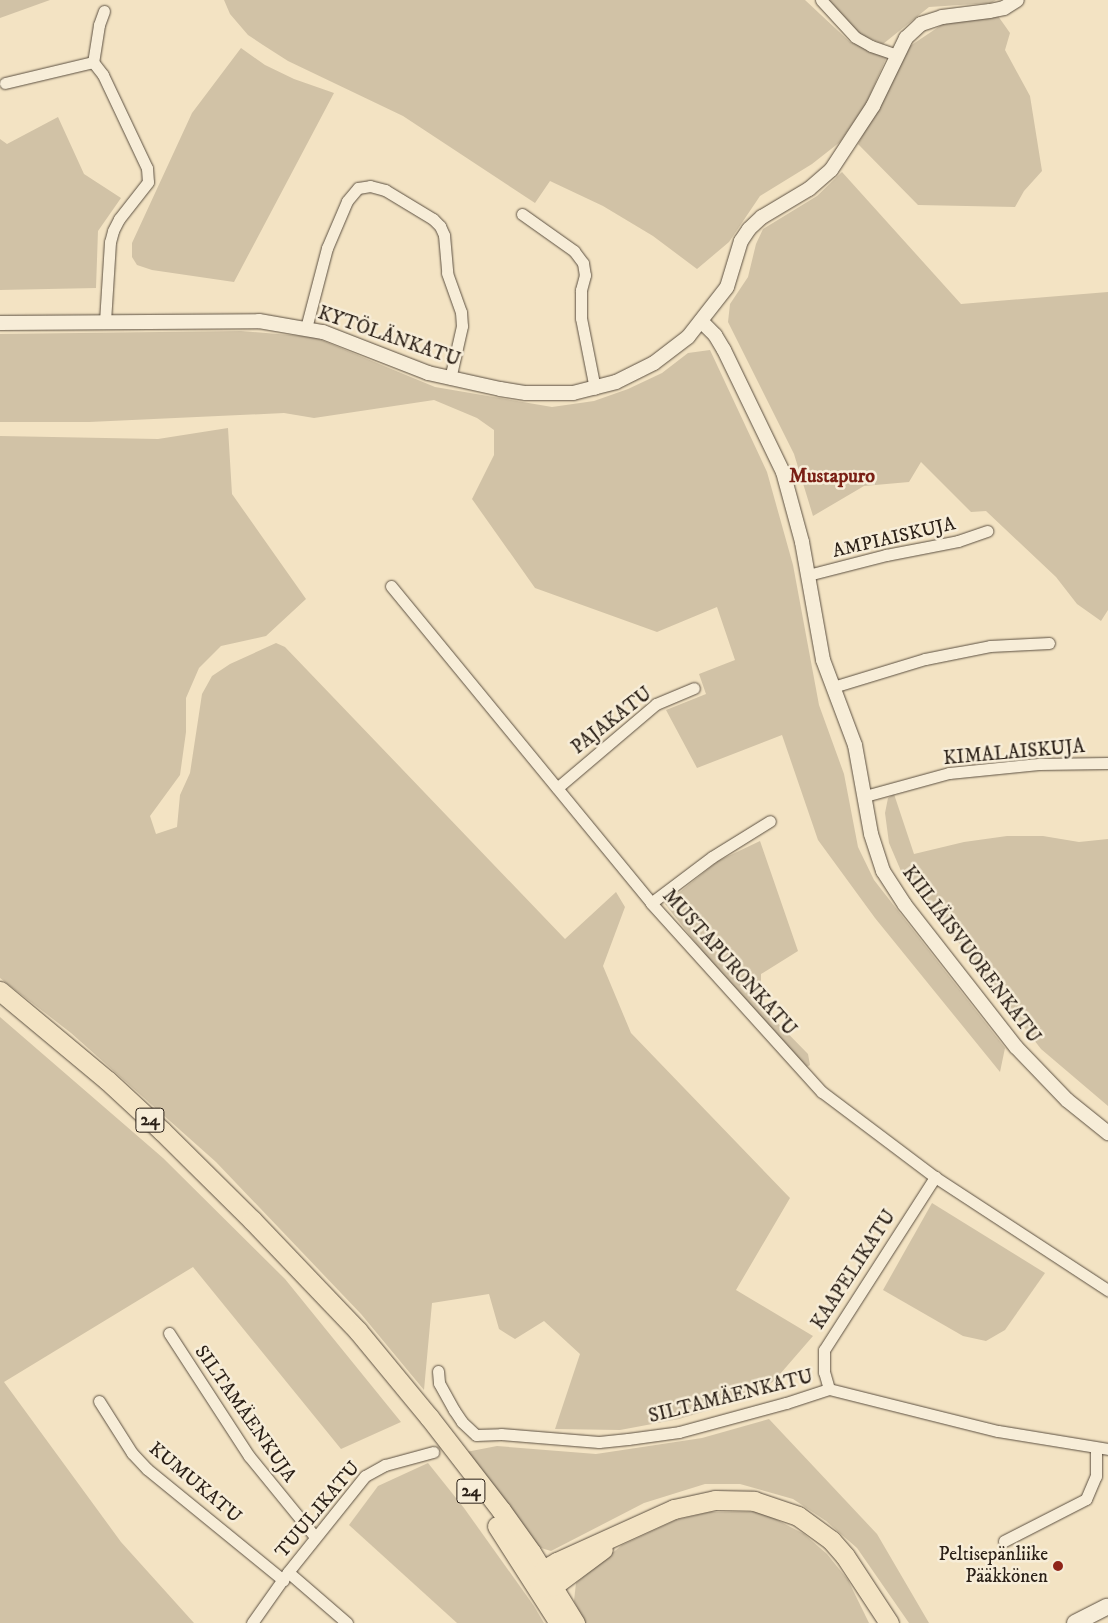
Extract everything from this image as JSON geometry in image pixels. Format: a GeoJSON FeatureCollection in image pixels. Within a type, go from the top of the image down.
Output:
{"type":"FeatureCollection","features":[{"type":"Feature","properties":{"kind":"highway","name":"24"},"geometry":{"type":"LineString","coordinates":[[0,991],[106,1080],[162,1131],[324,1294],[393,1373],[501,1510],[544,1581],[575,1623]]}},
{"type":"Feature","properties":{"kind":"highway"},"geometry":{"type":"LineString","coordinates":[[544,1581],[570,1555],[681,1507],[714,1500],[754,1501],[776,1507],[814,1526],[845,1556],[889,1623]]}},
{"type":"Feature","properties":{"kind":"highway"},"geometry":{"type":"LineString","coordinates":[[857,1573],[880,1623]]}},
{"type":"Feature","properties":{"kind":"highway","name":"24"},"geometry":{"type":"LineString","coordinates":[[544,1581],[558,1623]]}},
{"type":"Feature","properties":{"kind":"main road"},"geometry":{"type":"LineString","coordinates":[[1075,1623],[1108,1607]]}},
{"type":"Feature","properties":{"kind":"main road"},"geometry":{"type":"LineString","coordinates":[[1083,1623],[1108,1607]]}},
{"type":"Feature","properties":{"kind":"street"},"geometry":{"type":"LineString","coordinates":[[821,0],[855,37],[871,46],[897,55]]}},
{"type":"Feature","properties":{"kind":"street","name":"KYTÖLÄNKATU"},"geometry":{"type":"LineString","coordinates":[[0,323],[259,321],[306,328],[339,337],[410,366],[450,379],[526,393],[572,393],[595,389],[616,382],[654,362],[688,337],[727,287],[732,276],[737,251],[749,229],[762,217],[809,189],[831,170],[873,106],[906,38],[921,24],[942,17],[1004,8],[1017,0]]}},
{"type":"Feature","properties":{"kind":"street"},"geometry":{"type":"LineString","coordinates":[[104,11],[99,25],[93,62],[103,75],[147,168],[148,182],[113,230],[110,242],[105,322]]}},
{"type":"Feature","properties":{"kind":"street"},"geometry":{"type":"LineString","coordinates":[[5,83],[93,62]]}},
{"type":"Feature","properties":{"kind":"street"},"geometry":{"type":"LineString","coordinates":[[306,328],[327,248],[347,201],[358,188],[370,186],[385,190],[433,218],[440,226],[444,235],[447,272],[461,312],[462,326],[450,379]]}},
{"type":"Feature","properties":{"kind":"street"},"geometry":{"type":"LineString","coordinates":[[522,214],[574,252],[583,263],[581,318],[595,389]]}},
{"type":"Feature","properties":{"kind":"street","name":"KIILIÄISVUORENKATU"},"geometry":{"type":"LineString","coordinates":[[701,321],[715,335],[724,350],[783,472],[800,530],[823,660],[855,745],[876,852],[883,871],[905,905],[1016,1047],[1067,1100],[1108,1133]]}},
{"type":"Feature","properties":{"kind":"street","name":"AMPIAISKUJA"},"geometry":{"type":"LineString","coordinates":[[808,575],[886,555],[958,541],[987,531]]}},
{"type":"Feature","properties":{"kind":"street","name":"MUSTAPURONKATU"},"geometry":{"type":"LineString","coordinates":[[392,586],[651,903],[822,1092],[935,1177],[1108,1290]]}},
{"type":"Feature","properties":{"kind":"street"},"geometry":{"type":"LineString","coordinates":[[833,687],[925,659],[990,646],[1049,643]]}},
{"type":"Feature","properties":{"kind":"street","name":"PAJAKATU"},"geometry":{"type":"LineString","coordinates":[[557,788],[656,704],[694,688]]}},
{"type":"Feature","properties":{"kind":"street","name":"KIMALAISKUJA"},"geometry":{"type":"LineString","coordinates":[[866,796],[949,773],[1039,764],[1108,763]]}},
{"type":"Feature","properties":{"kind":"street"},"geometry":{"type":"LineString","coordinates":[[651,903],[712,857],[770,821]]}},
{"type":"Feature","properties":{"kind":"street","name":"KAAPELIKATU"},"geometry":{"type":"LineString","coordinates":[[829,1389],[824,1372],[824,1350],[935,1177]]}},
{"type":"Feature","properties":{"kind":"street","name":"SILTAMÄENKUJA"},"geometry":{"type":"LineString","coordinates":[[169,1333],[249,1456],[315,1537]]}},
{"type":"Feature","properties":{"kind":"street","name":"SILTAMÄENKATU"},"geometry":{"type":"LineString","coordinates":[[438,1370],[439,1384],[454,1410],[462,1422],[476,1435],[501,1434],[600,1442],[628,1439],[679,1432],[786,1404],[829,1389],[998,1431],[1108,1449]]}},
{"type":"Feature","properties":{"kind":"street","name":"KUMUKATU"},"geometry":{"type":"LineString","coordinates":[[99,1401],[132,1453],[147,1470],[347,1623]]}},
{"type":"Feature","properties":{"kind":"street"},"geometry":{"type":"LineString","coordinates":[[1004,1541],[1086,1499],[1096,1476],[1096,1448]]}},
{"type":"Feature","properties":{"kind":"street","name":"TUULIKATU"},"geometry":{"type":"LineString","coordinates":[[252,1623],[315,1537],[366,1476],[373,1470],[433,1452]]}},
{"type":"Feature","properties":{"kind":"shaded area"},"geometry":{"type":"Polygon","coordinates":[[[0,0],[50,0],[0,18],[0,0]]]}},
{"type":"Feature","properties":{"kind":"shaded area"},"geometry":{"type":"Polygon","coordinates":[[[224,0],[805,0],[850,42],[887,56],[866,104],[840,142],[812,164],[760,196],[729,242],[697,269],[653,236],[603,206],[550,181],[535,203],[403,116],[288,61],[263,45],[248,35],[230,14],[224,0]]]}},
{"type":"Feature","properties":{"kind":"shaded area"},"geometry":{"type":"Polygon","coordinates":[[[828,0],[996,0],[991,3],[929,7],[883,44],[861,35],[828,0]]]}},
{"type":"Feature","properties":{"kind":"shaded area"},"geometry":{"type":"Polygon","coordinates":[[[998,16],[1010,33],[1005,50],[1030,96],[1042,171],[1024,191],[1015,207],[918,205],[858,144],[907,48],[943,24],[998,16]]]}},
{"type":"Feature","properties":{"kind":"shaded area"},"geometry":{"type":"Polygon","coordinates":[[[241,48],[265,65],[294,79],[334,93],[234,282],[152,270],[137,265],[132,257],[132,243],[192,113],[241,48]]]}},
{"type":"Feature","properties":{"kind":"shaded area"},"geometry":{"type":"Polygon","coordinates":[[[58,117],[84,174],[121,198],[98,231],[96,288],[0,290],[0,139],[7,144],[58,117]]]}},
{"type":"Feature","properties":{"kind":"shaded area"},"geometry":{"type":"Polygon","coordinates":[[[842,172],[961,304],[1108,292],[1108,610],[1101,621],[1077,604],[1056,577],[986,511],[971,512],[921,462],[909,482],[864,486],[813,516],[794,454],[728,322],[730,304],[748,277],[756,244],[763,229],[817,196],[842,172]]]}},
{"type":"Feature","properties":{"kind":"shaded area"},"geometry":{"type":"Polygon","coordinates":[[[241,331],[314,337],[435,387],[552,407],[594,401],[628,389],[662,373],[688,353],[710,350],[767,472],[793,565],[819,705],[844,774],[858,847],[874,880],[1005,1048],[1000,1072],[875,918],[818,840],[782,735],[697,768],[666,710],[706,694],[699,674],[735,660],[717,607],[657,632],[535,588],[472,499],[494,455],[494,430],[477,418],[434,400],[314,418],[284,413],[89,422],[0,422],[0,334],[241,331]]]}},
{"type":"Feature","properties":{"kind":"shaded area"},"geometry":{"type":"Polygon","coordinates":[[[228,428],[232,494],[306,599],[266,636],[221,646],[199,668],[186,698],[186,732],[180,775],[150,816],[156,834],[177,827],[180,795],[190,773],[202,694],[212,676],[230,664],[276,643],[285,647],[565,939],[616,892],[625,907],[603,966],[631,1033],[790,1198],[736,1290],[813,1336],[774,1381],[747,1399],[679,1419],[620,1430],[555,1429],[580,1354],[544,1321],[515,1339],[499,1329],[489,1294],[432,1303],[424,1390],[361,1314],[216,1162],[71,1033],[0,978],[0,436],[158,439],[228,428]]]}},
{"type":"Feature","properties":{"kind":"shaded area"},"geometry":{"type":"Polygon","coordinates":[[[894,794],[914,854],[964,842],[1007,836],[1043,836],[1079,842],[1108,839],[1108,1106],[1041,1049],[901,871],[889,843],[885,813],[888,798],[894,794]]]}},
{"type":"Feature","properties":{"kind":"shaded area"},"geometry":{"type":"Polygon","coordinates":[[[760,841],[798,951],[761,974],[761,1006],[808,1054],[810,1065],[805,1068],[717,970],[665,904],[718,861],[760,841]]]}},
{"type":"Feature","properties":{"kind":"shaded area"},"geometry":{"type":"Polygon","coordinates":[[[0,1017],[163,1158],[285,1279],[401,1422],[341,1449],[193,1267],[4,1382],[121,1542],[194,1623],[0,1623],[0,1017]]]}},
{"type":"Feature","properties":{"kind":"shaded area"},"geometry":{"type":"Polygon","coordinates":[[[932,1203],[1045,1273],[1005,1330],[986,1341],[963,1336],[883,1290],[932,1203]]]}},
{"type":"Feature","properties":{"kind":"shaded area"},"geometry":{"type":"Polygon","coordinates":[[[769,1419],[877,1534],[929,1623],[909,1623],[857,1548],[826,1521],[793,1499],[740,1484],[705,1484],[644,1503],[551,1551],[538,1547],[461,1453],[497,1446],[596,1454],[702,1438],[769,1419]]]}},
{"type":"Feature","properties":{"kind":"shaded area"},"geometry":{"type":"Polygon","coordinates":[[[428,1463],[464,1508],[544,1623],[457,1623],[349,1525],[378,1486],[428,1463]]]}},
{"type":"Feature","properties":{"kind":"shaded area"},"geometry":{"type":"Polygon","coordinates":[[[710,1512],[762,1512],[804,1534],[827,1554],[848,1580],[869,1623],[584,1623],[574,1601],[576,1583],[622,1545],[676,1520],[710,1512]]]}},
{"type":"Feature","properties":{"kind":"place","name":"Peltisepänliike Pääkkönen"},"geometry":{"type":"Point","coordinates":[1058,1566]}},
{"type":"Feature","properties":{"kind":"district","name":"Mustapuro"},"geometry":{"type":"Point","coordinates":[832,476]}}]}
